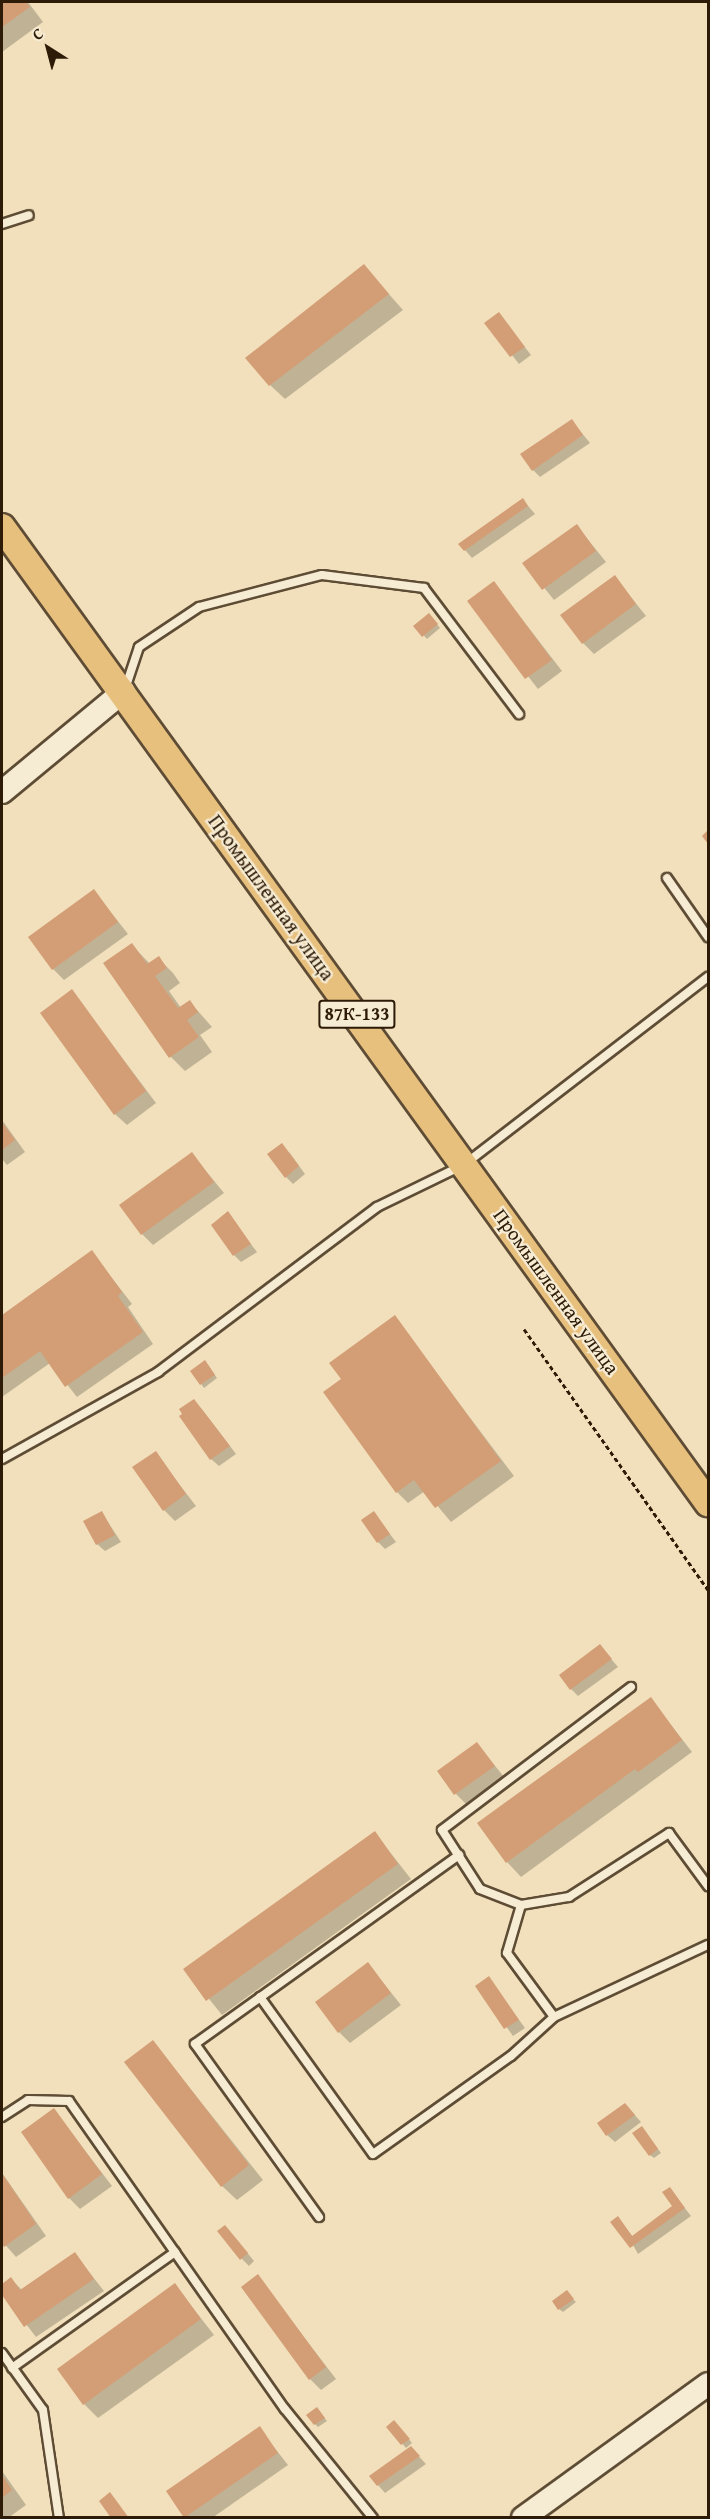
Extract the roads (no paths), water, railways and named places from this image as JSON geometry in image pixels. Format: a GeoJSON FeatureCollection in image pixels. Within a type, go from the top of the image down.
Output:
{"type":"FeatureCollection","features":[{"type":"Feature","properties":{"kind":"main road","name":"Промышленная улица"},"geometry":{"type":"LineString","coordinates":[[2,527],[124,692],[708,1503]]}},
{"type":"Feature","properties":{"kind":"street"},"geometry":{"type":"LineString","coordinates":[[2,792],[124,692]]}},
{"type":"Feature","properties":{"kind":"street"},"geometry":{"type":"LineString","coordinates":[[524,2517],[708,2384]]}},
{"type":"Feature","properties":{"kind":"lane"},"geometry":{"type":"LineString","coordinates":[[2,224],[29,214]]}},
{"type":"Feature","properties":{"kind":"lane"},"geometry":{"type":"LineString","coordinates":[[124,692],[139,647],[199,607],[322,575],[424,588],[519,714]]}},
{"type":"Feature","properties":{"kind":"lane"},"geometry":{"type":"LineString","coordinates":[[667,878],[708,936]]}},
{"type":"Feature","properties":{"kind":"lane"},"geometry":{"type":"LineString","coordinates":[[2,1459],[158,1372],[377,1207],[465,1164],[707,981]]}},
{"type":"Feature","properties":{"kind":"lane"},"geometry":{"type":"LineString","coordinates":[[631,1687],[442,1830],[480,1888],[521,1905],[569,1897],[669,1833],[708,1886]]}},
{"type":"Feature","properties":{"kind":"lane"},"geometry":{"type":"LineString","coordinates":[[319,2217],[195,2044],[459,1856]]}},
{"type":"Feature","properties":{"kind":"lane"},"geometry":{"type":"LineString","coordinates":[[521,1905],[507,1953],[554,2016]]}},
{"type":"Feature","properties":{"kind":"lane"},"geometry":{"type":"LineString","coordinates":[[260,1997],[373,2154],[511,2056],[554,2016],[708,1945]]}},
{"type":"Feature","properties":{"kind":"lane"},"geometry":{"type":"LineString","coordinates":[[2,2118],[28,2100],[69,2101],[285,2409],[373,2517]]}},
{"type":"Feature","properties":{"kind":"lane"},"geometry":{"type":"LineString","coordinates":[[12,2368],[175,2252]]}},
{"type":"Feature","properties":{"kind":"lane"},"geometry":{"type":"LineString","coordinates":[[2,2353],[43,2410],[58,2517]]}}]}
